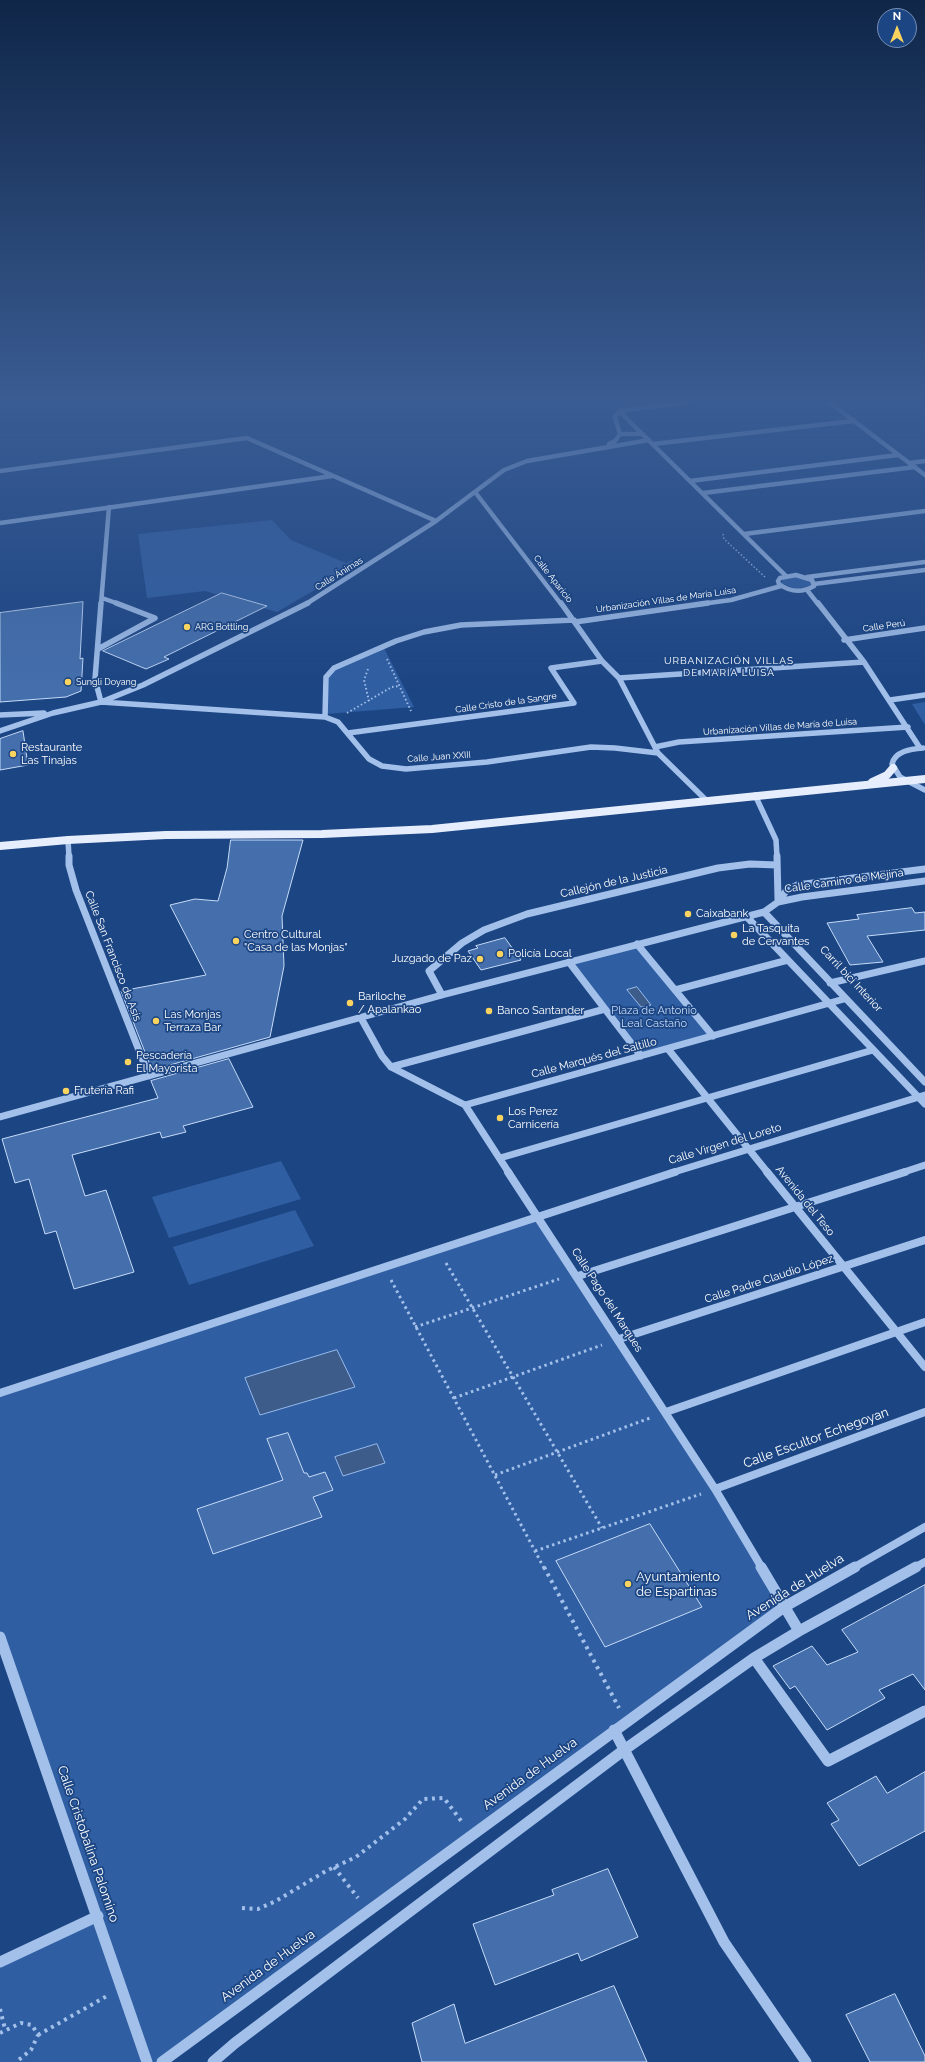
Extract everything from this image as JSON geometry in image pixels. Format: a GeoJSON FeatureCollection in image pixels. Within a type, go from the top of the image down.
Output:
{"type":"FeatureCollection","features":[{"type":"Feature","properties":{"kind":"main road"},"geometry":{"type":"LineString","coordinates":[[863,785],[887,775],[893,768]]}},
{"type":"Feature","properties":{"kind":"main road"},"geometry":{"type":"LineString","coordinates":[[0,846],[68,840],[166,835],[322,834],[432,829],[755,795],[925,779]]}},
{"type":"Feature","properties":{"kind":"street"},"geometry":{"type":"LineString","coordinates":[[0,523],[172,498]]}},
{"type":"Feature","properties":{"kind":"street"},"geometry":{"type":"LineString","coordinates":[[383,498],[436,521]]}},
{"type":"Feature","properties":{"kind":"street","name":"Calle Ánimas"},"geometry":{"type":"LineString","coordinates":[[0,731],[53,713],[78,706],[101,702],[143,685],[311,602],[436,521],[467,498]]}},
{"type":"Feature","properties":{"kind":"street","name":"Calle Aparicio"},"geometry":{"type":"LineString","coordinates":[[480,498],[575,621],[602,661],[619,678],[656,750]]}},
{"type":"Feature","properties":{"kind":"street"},"geometry":{"type":"LineString","coordinates":[[707,498],[786,576]]}},
{"type":"Feature","properties":{"kind":"street"},"geometry":{"type":"LineString","coordinates":[[101,702],[96,679],[109,507]]}},
{"type":"Feature","properties":{"kind":"street"},"geometry":{"type":"LineString","coordinates":[[744,534],[925,511]]}},
{"type":"Feature","properties":{"kind":"street"},"geometry":{"type":"LineString","coordinates":[[925,562],[807,577],[786,576],[778,581],[781,586],[792,590],[807,590],[814,584],[925,570]]}},
{"type":"Feature","properties":{"kind":"street"},"geometry":{"type":"LineString","coordinates":[[807,577],[812,580],[814,584]]}},
{"type":"Feature","properties":{"kind":"street","name":"Urbanización Villas de María Luisa"},"geometry":{"type":"LineString","coordinates":[[325,717],[326,677],[334,668],[396,641],[424,632],[461,625],[575,621],[731,600],[781,586]]}},
{"type":"Feature","properties":{"kind":"street"},"geometry":{"type":"LineString","coordinates":[[807,590],[844,640],[864,662],[923,748],[900,753],[894,758],[892,764],[893,768],[900,776],[925,790]]}},
{"type":"Feature","properties":{"kind":"street"},"geometry":{"type":"LineString","coordinates":[[98,650],[155,618],[102,598]]}},
{"type":"Feature","properties":{"kind":"street","name":"Calle Perú"},"geometry":{"type":"LineString","coordinates":[[844,640],[925,628]]}},
{"type":"Feature","properties":{"kind":"street","name":"Calle Cristo de la Sangre"},"geometry":{"type":"LineString","coordinates":[[348,733],[574,703],[551,668],[602,661]]}},
{"type":"Feature","properties":{"kind":"street"},"geometry":{"type":"LineString","coordinates":[[619,678],[864,662]]}},
{"type":"Feature","properties":{"kind":"street"},"geometry":{"type":"LineString","coordinates":[[890,700],[925,695]]}},
{"type":"Feature","properties":{"kind":"street","name":"Calle Juan XXIII"},"geometry":{"type":"LineString","coordinates":[[101,702],[325,717],[338,722],[369,759],[382,766],[406,769],[487,762],[591,747],[656,750]]}},
{"type":"Feature","properties":{"kind":"street","name":"Calle Ánimas"},"geometry":{"type":"LineString","coordinates":[[0,715],[53,713]]}},
{"type":"Feature","properties":{"kind":"street","name":"Urbanización Villas de María de Luisa"},"geometry":{"type":"LineString","coordinates":[[656,750],[679,742],[908,727]]}},
{"type":"Feature","properties":{"kind":"street"},"geometry":{"type":"LineString","coordinates":[[656,750],[706,800]]}},
{"type":"Feature","properties":{"kind":"street"},"geometry":{"type":"LineString","coordinates":[[0,1117],[442,995],[764,912],[778,902],[776,840],[755,795]]}},
{"type":"Feature","properties":{"kind":"street","name":"Calle San Francisco de Asís"},"geometry":{"type":"LineString","coordinates":[[68,840],[70,865],[76,890],[149,1076]]}},
{"type":"Feature","properties":{"kind":"street","name":"Callejón de la Justicia"},"geometry":{"type":"LineString","coordinates":[[442,995],[429,971],[462,943],[484,930],[527,914],[718,868],[750,864],[777,865]]}},
{"type":"Feature","properties":{"kind":"street","name":"Calle Camino de Mejina"},"geometry":{"type":"LineString","coordinates":[[778,902],[781,895],[789,888],[797,885],[925,869]]}},
{"type":"Feature","properties":{"kind":"street","name":"Calle Camino de Mejina"},"geometry":{"type":"LineString","coordinates":[[778,902],[802,897],[925,881]]}},
{"type":"Feature","properties":{"kind":"street"},"geometry":{"type":"LineString","coordinates":[[764,912],[844,999],[925,1082]]}},
{"type":"Feature","properties":{"kind":"street"},"geometry":{"type":"LineString","coordinates":[[746,916],[873,1050],[922,1096],[925,1104]]}},
{"type":"Feature","properties":{"kind":"street"},"geometry":{"type":"LineString","coordinates":[[637,944],[713,1036]]}},
{"type":"Feature","properties":{"kind":"street"},"geometry":{"type":"LineString","coordinates":[[675,990],[788,960]]}},
{"type":"Feature","properties":{"kind":"street"},"geometry":{"type":"LineString","coordinates":[[830,983],[925,961]]}},
{"type":"Feature","properties":{"kind":"street"},"geometry":{"type":"LineString","coordinates":[[569,962],[641,1056]]}},
{"type":"Feature","properties":{"kind":"street","name":"Calle Marqués del Saltillo"},"geometry":{"type":"LineString","coordinates":[[465,1105],[844,999]]}},
{"type":"Feature","properties":{"kind":"street"},"geometry":{"type":"LineString","coordinates":[[391,1067],[605,1009]]}},
{"type":"Feature","properties":{"kind":"street","name":"Calle Pago del Marques"},"geometry":{"type":"LineString","coordinates":[[361,1018],[382,1056],[391,1067],[465,1105],[715,1489],[799,1630]]}},
{"type":"Feature","properties":{"kind":"street","name":"Avenida del Teso"},"geometry":{"type":"LineString","coordinates":[[668,1049],[842,1267],[925,1367]]}},
{"type":"Feature","properties":{"kind":"street"},"geometry":{"type":"LineString","coordinates":[[500,1158],[873,1050]]}},
{"type":"Feature","properties":{"kind":"street","name":"Calle Virgen del Loreto"},"geometry":{"type":"LineString","coordinates":[[0,1393],[538,1215],[748,1148],[922,1096]]}},
{"type":"Feature","properties":{"kind":"street"},"geometry":{"type":"LineString","coordinates":[[577,1275],[925,1165]]}},
{"type":"Feature","properties":{"kind":"street","name":"Calle Padre Claudio López"},"geometry":{"type":"LineString","coordinates":[[619,1340],[925,1240]]}},
{"type":"Feature","properties":{"kind":"street"},"geometry":{"type":"LineString","coordinates":[[666,1412],[925,1322]]}},
{"type":"Feature","properties":{"kind":"street","name":"Calle Escultor Echegoyan"},"geometry":{"type":"LineString","coordinates":[[715,1489],[925,1412]]}},
{"type":"Feature","properties":{"kind":"street","name":"Avenida de Huelva"},"geometry":{"type":"LineString","coordinates":[[162,2062],[626,1721],[784,1607],[925,1527]]}},
{"type":"Feature","properties":{"kind":"street"},"geometry":{"type":"LineString","coordinates":[[213,2062],[241,2038],[624,1750],[754,1658],[799,1630],[925,1562]]}},
{"type":"Feature","properties":{"kind":"street","name":"Calle Cristobalina Palomino"},"geometry":{"type":"LineString","coordinates":[[1,1644],[98,1916],[147,2062]]}},
{"type":"Feature","properties":{"kind":"street"},"geometry":{"type":"LineString","coordinates":[[754,1658],[828,1761],[925,1711]]}},
{"type":"Feature","properties":{"kind":"street"},"geometry":{"type":"LineString","coordinates":[[614,1730],[724,1942],[806,2062]]}},
{"type":"Feature","properties":{"kind":"street"},"geometry":{"type":"LineString","coordinates":[[0,1962],[98,1916]]}},
{"type":"Feature","properties":{"kind":"path"},"geometry":{"type":"LineString","coordinates":[[384,655],[411,711]]}},
{"type":"Feature","properties":{"kind":"path"},"geometry":{"type":"LineString","coordinates":[[369,701],[364,680],[368,669],[373,664]]}},
{"type":"Feature","properties":{"kind":"path"},"geometry":{"type":"LineString","coordinates":[[344,715],[392,687],[400,686]]}},
{"type":"Feature","properties":{"kind":"path"},"geometry":{"type":"LineString","coordinates":[[437,1248],[602,1528]]}},
{"type":"Feature","properties":{"kind":"path"},"geometry":{"type":"LineString","coordinates":[[384,1266],[415,1327],[626,1721]]}},
{"type":"Feature","properties":{"kind":"path"},"geometry":{"type":"LineString","coordinates":[[415,1327],[577,1275]]}},
{"type":"Feature","properties":{"kind":"path"},"geometry":{"type":"LineString","coordinates":[[454,1398],[619,1340]]}},
{"type":"Feature","properties":{"kind":"path"},"geometry":{"type":"LineString","coordinates":[[494,1475],[666,1412]]}},
{"type":"Feature","properties":{"kind":"path"},"geometry":{"type":"LineString","coordinates":[[535,1551],[715,1489]]}},
{"type":"Feature","properties":{"kind":"path"},"geometry":{"type":"LineString","coordinates":[[242,1908],[258,1909],[276,1901],[334,1867],[356,1857],[405,1819],[423,1799],[444,1798],[458,1815],[470,1836]]}},
{"type":"Feature","properties":{"kind":"path"},"geometry":{"type":"LineString","coordinates":[[334,1867],[368,1910]]}},
{"type":"Feature","properties":{"kind":"path"},"geometry":{"type":"LineString","coordinates":[[16,2062],[31,2050],[38,2034],[122,1987]]}},
{"type":"Feature","properties":{"kind":"path"},"geometry":{"type":"LineString","coordinates":[[0,2009],[5,2029]]}},
{"type":"Feature","properties":{"kind":"path"},"geometry":{"type":"LineString","coordinates":[[0,2033],[5,2029],[21,2023],[32,2024],[38,2034]]}},
{"type":"Feature","properties":{"kind":"green space"},"geometry":{"type":"Polygon","coordinates":[[[272,520],[291,540],[346,563],[352,560],[361,563],[277,612],[205,591],[147,598],[138,534],[272,520]]]}},
{"type":"Feature","properties":{"kind":"green space"},"geometry":{"type":"Polygon","coordinates":[[[796,576],[811,581],[812,585],[796,589],[781,583],[784,579],[796,576]]]}},
{"type":"Feature","properties":{"kind":"green space"},"geometry":{"type":"Polygon","coordinates":[[[383,646],[414,707],[326,714],[326,677],[334,668],[383,646]]]}},
{"type":"Feature","properties":{"kind":"green space"},"geometry":{"type":"Polygon","coordinates":[[[925,702],[925,725],[912,704],[925,702]]]}},
{"type":"Feature","properties":{"kind":"green space","name":"Plaza de Antonio Leal Castaño"},"geometry":{"type":"Polygon","coordinates":[[[637,944],[713,1036],[641,1056],[569,962],[637,944]]]}},
{"type":"Feature","properties":{"kind":"green space"},"geometry":{"type":"Polygon","coordinates":[[[281,1161],[301,1199],[169,1238],[152,1197],[281,1161]]]}},
{"type":"Feature","properties":{"kind":"green space"},"geometry":{"type":"Polygon","coordinates":[[[295,1210],[314,1246],[189,1285],[173,1247],[295,1210]]]}},
{"type":"Feature","properties":{"kind":"green space"},"geometry":{"type":"Polygon","coordinates":[[[539,1215],[784,1607],[162,2062],[0,2062],[0,1962],[98,1916],[0,1637],[0,1393],[539,1215]]]}},
{"type":"Feature","properties":{"kind":"shaded area"},"geometry":{"type":"Polygon","coordinates":[[[637,987],[651,1005],[641,1007],[627,990],[637,987]]]}},
{"type":"Feature","properties":{"kind":"shaded area"},"geometry":{"type":"Polygon","coordinates":[[[337,1350],[355,1387],[260,1415],[245,1378],[337,1350]]]}},
{"type":"Feature","properties":{"kind":"shaded area"},"geometry":{"type":"Polygon","coordinates":[[[377,1444],[385,1463],[343,1476],[335,1457],[377,1444]]]}},
{"type":"Feature","properties":{"kind":"building"},"geometry":{"type":"Polygon","coordinates":[[[222,593],[267,606],[164,657],[169,659],[146,669],[103,651],[222,593]]]}},
{"type":"Feature","properties":{"kind":"building"},"geometry":{"type":"Polygon","coordinates":[[[83,602],[80,659],[83,658],[81,691],[66,697],[0,702],[0,613],[83,602]]]}},
{"type":"Feature","properties":{"kind":"building","name":"Restaurante Las Tinajas"},"geometry":{"type":"Polygon","coordinates":[[[23,731],[28,765],[0,770],[0,739],[23,731]]]}},
{"type":"Feature","properties":{"kind":"building","name":"Centro Cultural \"Casa de las Monjas\""},"geometry":{"type":"Polygon","coordinates":[[[231,840],[303,840],[282,916],[284,966],[270,1037],[152,1070],[121,991],[206,975],[170,905],[195,899],[218,901],[227,868],[231,840]]]}},
{"type":"Feature","properties":{"kind":"building"},"geometry":{"type":"Polygon","coordinates":[[[912,908],[915,913],[925,912],[925,930],[867,936],[883,962],[850,965],[827,923],[859,919],[857,915],[912,908]]]}},
{"type":"Feature","properties":{"kind":"building","name":"Policía Local"},"geometry":{"type":"Polygon","coordinates":[[[505,938],[521,960],[481,970],[468,951],[478,948],[476,946],[505,938]]]}},
{"type":"Feature","properties":{"kind":"building"},"geometry":{"type":"Polygon","coordinates":[[[229,1059],[253,1107],[183,1126],[186,1132],[162,1138],[160,1132],[72,1155],[85,1196],[106,1190],[134,1272],[74,1289],[56,1231],[45,1234],[29,1179],[15,1183],[2,1139],[158,1098],[151,1081],[229,1059]]]}},
{"type":"Feature","properties":{"kind":"building"},"geometry":{"type":"Polygon","coordinates":[[[288,1433],[304,1473],[307,1473],[309,1477],[325,1472],[333,1490],[313,1497],[322,1517],[213,1554],[197,1509],[283,1480],[267,1439],[288,1433]]]}},
{"type":"Feature","properties":{"kind":"building","name":"Ayuntamiento de Espartinas"},"geometry":{"type":"Polygon","coordinates":[[[650,1524],[702,1607],[605,1647],[556,1561],[650,1524]]]}},
{"type":"Feature","properties":{"kind":"building"},"geometry":{"type":"Polygon","coordinates":[[[925,1585],[925,1690],[913,1674],[879,1690],[885,1698],[827,1730],[795,1686],[790,1689],[773,1666],[812,1646],[827,1665],[858,1652],[842,1630],[925,1585]]]}},
{"type":"Feature","properties":{"kind":"building"},"geometry":{"type":"Polygon","coordinates":[[[925,1772],[925,1831],[859,1866],[831,1824],[839,1820],[827,1803],[876,1776],[887,1793],[925,1772]]]}},
{"type":"Feature","properties":{"kind":"building"},"geometry":{"type":"Polygon","coordinates":[[[608,1869],[638,1937],[581,1961],[578,1953],[495,1985],[473,1924],[554,1895],[552,1890],[608,1869]]]}},
{"type":"Feature","properties":{"kind":"building"},"geometry":{"type":"Polygon","coordinates":[[[614,1986],[647,2062],[422,2062],[412,2023],[454,2004],[465,2043],[614,1986]]]}},
{"type":"Feature","properties":{"kind":"building"},"geometry":{"type":"Polygon","coordinates":[[[895,1994],[925,2056],[925,2062],[870,2062],[846,2015],[895,1994]]]}},
{"type":"Feature","properties":{"kind":"place","name":"ARG Bottling"},"geometry":{"type":"Point","coordinates":[187,627]}},
{"type":"Feature","properties":{"kind":"place","name":"Sungli Doyang"},"geometry":{"type":"Point","coordinates":[68,682]}},
{"type":"Feature","properties":{"kind":"place","name":"Restaurante Las Tinajas"},"geometry":{"type":"Point","coordinates":[13,754]}},
{"type":"Feature","properties":{"kind":"place","name":"Caixabank"},"geometry":{"type":"Point","coordinates":[688,914]}},
{"type":"Feature","properties":{"kind":"place","name":"La Tasquita de Cervantes"},"geometry":{"type":"Point","coordinates":[734,935]}},
{"type":"Feature","properties":{"kind":"place","name":"Centro Cultural \"Casa de las Monjas\""},"geometry":{"type":"Point","coordinates":[236,941]}},
{"type":"Feature","properties":{"kind":"place","name":"Policía Local"},"geometry":{"type":"Point","coordinates":[500,954]}},
{"type":"Feature","properties":{"kind":"place","name":"Juzgado de Paz"},"geometry":{"type":"Point","coordinates":[480,959]}},
{"type":"Feature","properties":{"kind":"place","name":"Bariloche / Apalankao"},"geometry":{"type":"Point","coordinates":[350,1003]}},
{"type":"Feature","properties":{"kind":"place","name":"Banco Santander"},"geometry":{"type":"Point","coordinates":[489,1011]}},
{"type":"Feature","properties":{"kind":"place","name":"Las Monjas Terraza Bar"},"geometry":{"type":"Point","coordinates":[156,1021]}},
{"type":"Feature","properties":{"kind":"place","name":"Pescadería El Mayorista"},"geometry":{"type":"Point","coordinates":[128,1062]}},
{"type":"Feature","properties":{"kind":"place","name":"Frutería Rafi"},"geometry":{"type":"Point","coordinates":[66,1091]}},
{"type":"Feature","properties":{"kind":"place","name":"Los Perez Carnicería"},"geometry":{"type":"Point","coordinates":[500,1118]}},
{"type":"Feature","properties":{"kind":"place","name":"Ayuntamiento de Espartinas"},"geometry":{"type":"Point","coordinates":[628,1584]}},
{"type":"Feature","properties":{"kind":"district","name":"URBANIZACIÓN VILLAS DE MARÍA LUISA"},"geometry":{"type":"Point","coordinates":[729,666]}}]}
